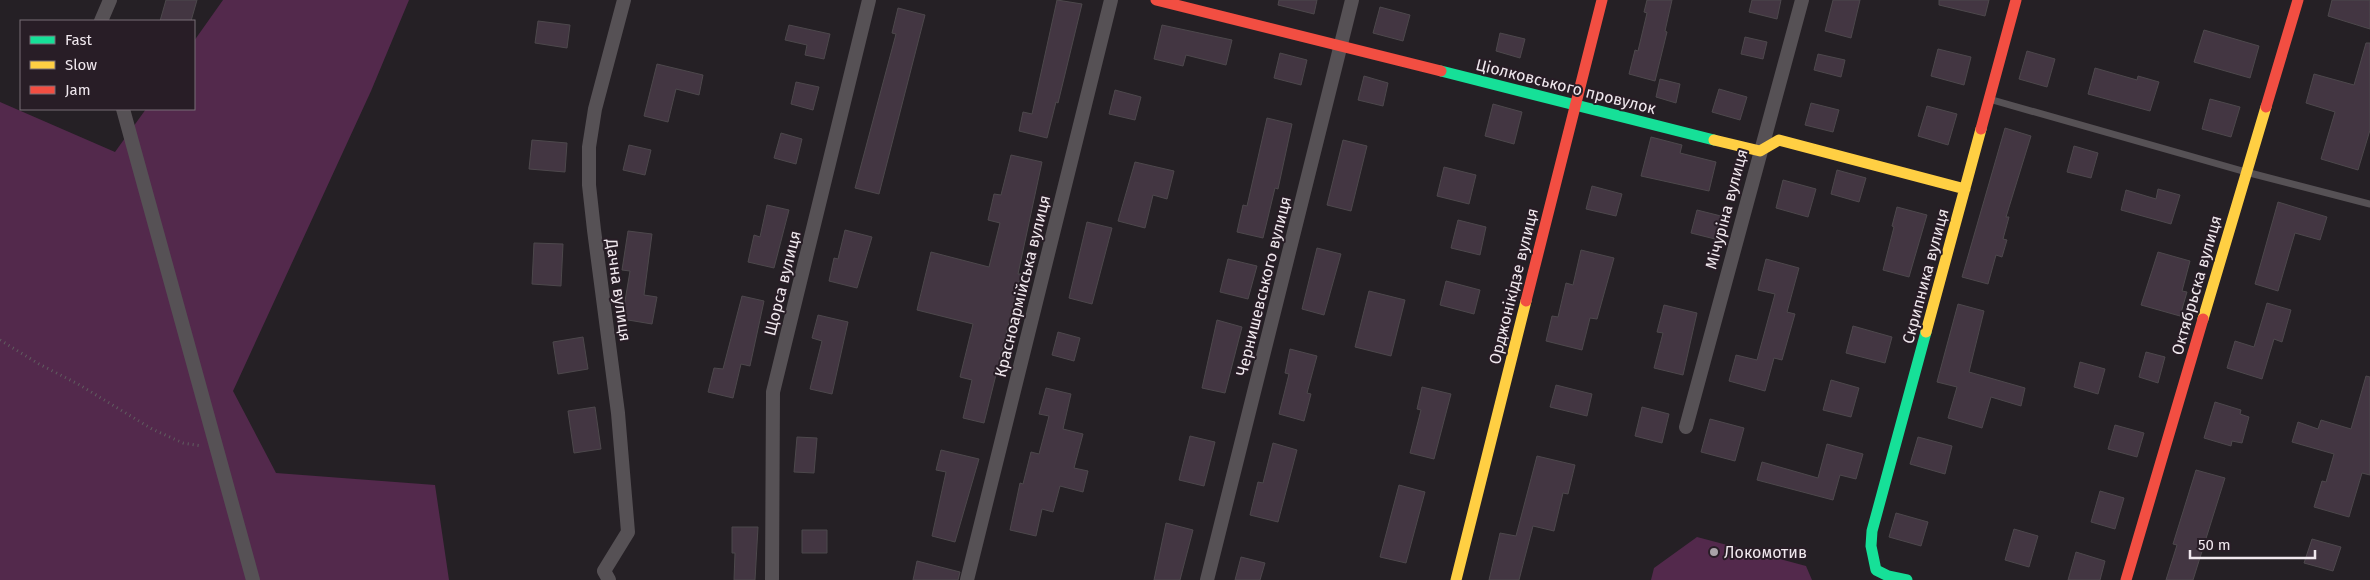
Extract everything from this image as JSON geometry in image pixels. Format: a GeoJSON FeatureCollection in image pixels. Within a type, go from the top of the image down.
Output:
{"type":"FeatureCollection","features":[{"type":"Feature","properties":{"kind":"street"},"geometry":{"type":"LineString","coordinates":[[101,20],[110,0]]}},
{"type":"Feature","properties":{"kind":"street","name":"Дачна вулиця"},"geometry":{"type":"LineString","coordinates":[[609,580],[604,571],[628,532],[618,413],[589,185],[589,147],[595,109],[624,0]]}},
{"type":"Feature","properties":{"kind":"street","name":"Щорса вулиця"},"geometry":{"type":"LineString","coordinates":[[772,580],[773,392],[869,0]]}},
{"type":"Feature","properties":{"kind":"street","name":"Красноармійська вулиця"},"geometry":{"type":"LineString","coordinates":[[967,580],[1112,0]]}},
{"type":"Feature","properties":{"kind":"street","name":"Ціолковського провулок"},"geometry":{"type":"LineString","coordinates":[[1156,0],[1760,151]]}},
{"type":"Feature","properties":{"kind":"street","name":"Чернишевського вулиця"},"geometry":{"type":"LineString","coordinates":[[1207,580],[1352,0]]}},
{"type":"Feature","properties":{"kind":"street","name":"Орджонікідзе вулиця"},"geometry":{"type":"LineString","coordinates":[[1456,580],[1602,0]]}},
{"type":"Feature","properties":{"kind":"street","name":"Мічуріна вулиця"},"geometry":{"type":"LineString","coordinates":[[1686,427],[1802,0]]}},
{"type":"Feature","properties":{"kind":"street","name":"Скрипника вулиця"},"geometry":{"type":"LineString","coordinates":[[1907,580],[1888,576],[1876,570],[1871,546],[1872,531],[2016,0]]}},
{"type":"Feature","properties":{"kind":"street","name":"Октябрьска вулиця"},"geometry":{"type":"LineString","coordinates":[[2126,580],[2298,0]]}},
{"type":"Feature","properties":{"kind":"street"},"geometry":{"type":"LineString","coordinates":[[124,110],[253,580]]}},
{"type":"Feature","properties":{"kind":"street"},"geometry":{"type":"LineString","coordinates":[[1760,151],[1779,140],[1965,190]]}},
{"type":"Feature","properties":{"kind":"lane"},"geometry":{"type":"LineString","coordinates":[[1988,99],[2246,172],[2370,204]]}},
{"type":"Feature","properties":{"kind":"path"},"geometry":{"type":"LineString","coordinates":[[0,340],[152,429],[183,442],[217,449]]}},
{"type":"Feature","properties":{"kind":"shaded area"},"geometry":{"type":"Polygon","coordinates":[[[223,0],[409,0],[371,91],[233,391],[276,473],[435,485],[449,580],[0,580],[0,102],[115,152],[145,110],[195,110],[195,40],[223,0]]]}},
{"type":"Feature","properties":{"kind":"shaded area","name":"Локомотив"},"geometry":{"type":"Polygon","coordinates":[[[1697,537],[1806,566],[1812,580],[1651,580],[1654,568],[1697,537]]]}},
{"type":"Feature","properties":{"kind":"building"},"geometry":{"type":"Polygon","coordinates":[[[166,0],[197,0],[191,20],[160,20],[166,0]]]}},
{"type":"Feature","properties":{"kind":"building"},"geometry":{"type":"Polygon","coordinates":[[[1057,0],[1082,4],[1058,103],[1056,102],[1047,138],[1019,131],[1023,112],[1032,114],[1057,0]]]}},
{"type":"Feature","properties":{"kind":"building"},"geometry":{"type":"Polygon","coordinates":[[[1279,0],[1317,0],[1314,14],[1278,5],[1279,0]]]}},
{"type":"Feature","properties":{"kind":"building"},"geometry":{"type":"Polygon","coordinates":[[[1647,0],[1672,0],[1665,31],[1667,32],[1655,81],[1629,74],[1635,50],[1638,51],[1647,13],[1644,12],[1647,0]]]}},
{"type":"Feature","properties":{"kind":"building"},"geometry":{"type":"Polygon","coordinates":[[[1752,0],[1781,0],[1777,19],[1749,12],[1752,0]]]}},
{"type":"Feature","properties":{"kind":"building"},"geometry":{"type":"Polygon","coordinates":[[[1833,0],[1860,0],[1851,38],[1825,31],[1833,0]]]}},
{"type":"Feature","properties":{"kind":"building"},"geometry":{"type":"Polygon","coordinates":[[[1939,0],[1989,0],[1985,16],[1939,5],[1939,0]]]}},
{"type":"Feature","properties":{"kind":"building"},"geometry":{"type":"Polygon","coordinates":[[[2332,0],[2370,0],[2370,29],[2328,16],[2332,0]]]}},
{"type":"Feature","properties":{"kind":"building"},"geometry":{"type":"Polygon","coordinates":[[[1380,7],[1410,15],[1403,41],[1373,33],[1380,7]]]}},
{"type":"Feature","properties":{"kind":"building"},"geometry":{"type":"Polygon","coordinates":[[[898,8],[925,15],[879,194],[855,188],[896,34],[892,33],[898,8]]]}},
{"type":"Feature","properties":{"kind":"building"},"geometry":{"type":"Polygon","coordinates":[[[538,21],[570,25],[567,48],[535,43],[538,21]]]}},
{"type":"Feature","properties":{"kind":"building"},"geometry":{"type":"Polygon","coordinates":[[[789,25],[830,34],[824,59],[805,55],[807,45],[785,40],[789,25]]]}},
{"type":"Feature","properties":{"kind":"building"},"geometry":{"type":"Polygon","coordinates":[[[1162,25],[1232,40],[1226,65],[1186,55],[1183,66],[1154,59],[1162,25]]]}},
{"type":"Feature","properties":{"kind":"building"},"geometry":{"type":"Polygon","coordinates":[[[2204,30],[2259,46],[2250,78],[2194,62],[2204,30]]]}},
{"type":"Feature","properties":{"kind":"building"},"geometry":{"type":"Polygon","coordinates":[[[1500,33],[1525,39],[1520,58],[1496,51],[1500,33]]]}},
{"type":"Feature","properties":{"kind":"building"},"geometry":{"type":"Polygon","coordinates":[[[1745,37],[1767,42],[1763,59],[1741,54],[1745,37]]]}},
{"type":"Feature","properties":{"kind":"building"},"geometry":{"type":"Polygon","coordinates":[[[2366,43],[2370,43],[2370,130],[2358,170],[2321,159],[2335,112],[2306,103],[2314,74],[2354,85],[2366,43]]]}},
{"type":"Feature","properties":{"kind":"building"},"geometry":{"type":"Polygon","coordinates":[[[1938,49],[1971,57],[1964,85],[1931,76],[1938,49]]]}},
{"type":"Feature","properties":{"kind":"building"},"geometry":{"type":"Polygon","coordinates":[[[2027,51],[2055,59],[2047,87],[2019,79],[2027,51]]]}},
{"type":"Feature","properties":{"kind":"building"},"geometry":{"type":"Polygon","coordinates":[[[1280,53],[1307,60],[1301,85],[1274,78],[1280,53]]]}},
{"type":"Feature","properties":{"kind":"building"},"geometry":{"type":"Polygon","coordinates":[[[1818,54],[1845,60],[1841,77],[1814,70],[1818,54]]]}},
{"type":"Feature","properties":{"kind":"building"},"geometry":{"type":"Polygon","coordinates":[[[657,64],[703,75],[699,95],[676,89],[668,122],[644,116],[657,64]]]}},
{"type":"Feature","properties":{"kind":"building"},"geometry":{"type":"Polygon","coordinates":[[[2095,68],[2137,80],[2138,76],[2159,82],[2150,111],[2088,94],[2095,68]]]}},
{"type":"Feature","properties":{"kind":"building"},"geometry":{"type":"Polygon","coordinates":[[[1364,76],[1388,83],[1383,106],[1358,100],[1364,76]]]}},
{"type":"Feature","properties":{"kind":"building"},"geometry":{"type":"Polygon","coordinates":[[[1660,79],[1680,84],[1676,103],[1656,97],[1660,79]]]}},
{"type":"Feature","properties":{"kind":"building"},"geometry":{"type":"Polygon","coordinates":[[[796,82],[819,87],[813,110],[791,104],[796,82]]]}},
{"type":"Feature","properties":{"kind":"building"},"geometry":{"type":"Polygon","coordinates":[[[1719,89],[1747,97],[1740,120],[1712,112],[1719,89]]]}},
{"type":"Feature","properties":{"kind":"building"},"geometry":{"type":"Polygon","coordinates":[[[1115,90],[1141,97],[1135,120],[1109,114],[1115,90]]]}},
{"type":"Feature","properties":{"kind":"building"},"geometry":{"type":"Polygon","coordinates":[[[2210,99],[2240,107],[2231,137],[2202,129],[2210,99]]]}},
{"type":"Feature","properties":{"kind":"building"},"geometry":{"type":"Polygon","coordinates":[[[1811,103],[1839,110],[1833,132],[1805,125],[1811,103]]]}},
{"type":"Feature","properties":{"kind":"building"},"geometry":{"type":"Polygon","coordinates":[[[1493,104],[1522,112],[1514,144],[1485,136],[1493,104]]]}},
{"type":"Feature","properties":{"kind":"building"},"geometry":{"type":"Polygon","coordinates":[[[1927,106],[1957,114],[1948,145],[1918,136],[1927,106]]]}},
{"type":"Feature","properties":{"kind":"building"},"geometry":{"type":"Polygon","coordinates":[[[1267,118],[1292,124],[1278,189],[1275,188],[1263,238],[1237,232],[1243,205],[1247,206],[1267,118]]]}},
{"type":"Feature","properties":{"kind":"building"},"geometry":{"type":"Polygon","coordinates":[[[2005,128],[2031,136],[2006,217],[2009,217],[2003,239],[2007,240],[2002,257],[1996,255],[1988,284],[1962,277],[2005,128]]]}},
{"type":"Feature","properties":{"kind":"building"},"geometry":{"type":"Polygon","coordinates":[[[781,133],[802,139],[796,164],[774,158],[781,133]]]}},
{"type":"Feature","properties":{"kind":"building"},"geometry":{"type":"Polygon","coordinates":[[[1651,137],[1682,145],[1680,153],[1716,162],[1709,191],[1641,176],[1651,137]]]}},
{"type":"Feature","properties":{"kind":"building"},"geometry":{"type":"Polygon","coordinates":[[[532,140],[567,143],[565,172],[529,169],[532,140]]]}},
{"type":"Feature","properties":{"kind":"building"},"geometry":{"type":"Polygon","coordinates":[[[1343,140],[1367,146],[1351,211],[1327,205],[1343,140]]]}},
{"type":"Feature","properties":{"kind":"building"},"geometry":{"type":"Polygon","coordinates":[[[629,145],[651,150],[645,175],[623,170],[629,145]]]}},
{"type":"Feature","properties":{"kind":"building"},"geometry":{"type":"Polygon","coordinates":[[[2074,146],[2098,153],[2091,178],[2067,172],[2074,146]]]}},
{"type":"Feature","properties":{"kind":"building"},"geometry":{"type":"Polygon","coordinates":[[[1011,155],[1042,162],[1018,274],[1021,274],[984,423],[963,418],[972,380],[960,377],[973,324],[917,310],[931,252],[989,267],[1000,223],[988,220],[994,194],[1001,195],[1011,155]]]}},
{"type":"Feature","properties":{"kind":"building"},"geometry":{"type":"Polygon","coordinates":[[[1135,162],[1174,171],[1167,199],[1153,195],[1145,228],[1118,221],[1135,162]]]}},
{"type":"Feature","properties":{"kind":"building"},"geometry":{"type":"Polygon","coordinates":[[[1444,167],[1476,175],[1469,204],[1437,196],[1444,167]]]}},
{"type":"Feature","properties":{"kind":"building"},"geometry":{"type":"Polygon","coordinates":[[[1837,170],[1866,178],[1859,202],[1831,194],[1837,170]]]}},
{"type":"Feature","properties":{"kind":"building"},"geometry":{"type":"Polygon","coordinates":[[[1783,180],[1816,189],[1808,217],[1776,208],[1783,180]]]}},
{"type":"Feature","properties":{"kind":"building"},"geometry":{"type":"Polygon","coordinates":[[[1592,186],[1622,194],[1616,216],[1586,209],[1592,186]]]}},
{"type":"Feature","properties":{"kind":"building"},"geometry":{"type":"Polygon","coordinates":[[[2158,189],[2180,195],[2171,224],[2121,210],[2126,190],[2156,199],[2158,189]]]}},
{"type":"Feature","properties":{"kind":"building"},"geometry":{"type":"Polygon","coordinates":[[[2278,202],[2327,217],[2320,240],[2295,233],[2278,291],[2255,284],[2278,202]]]}},
{"type":"Feature","properties":{"kind":"building"},"geometry":{"type":"Polygon","coordinates":[[[767,205],[789,210],[774,268],[748,262],[754,235],[760,237],[767,205]]]}},
{"type":"Feature","properties":{"kind":"building"},"geometry":{"type":"Polygon","coordinates":[[[1897,207],[1927,215],[1909,277],[1883,270],[1897,207]]]}},
{"type":"Feature","properties":{"kind":"building"},"geometry":{"type":"Polygon","coordinates":[[[1697,210],[1725,217],[1719,240],[1691,233],[1697,210]]]}},
{"type":"Feature","properties":{"kind":"building"},"geometry":{"type":"Polygon","coordinates":[[[1458,220],[1486,227],[1480,255],[1451,248],[1458,220]]]}},
{"type":"Feature","properties":{"kind":"building"},"geometry":{"type":"Polygon","coordinates":[[[1087,222],[1112,228],[1092,304],[1069,298],[1087,222]]]}},
{"type":"Feature","properties":{"kind":"building"},"geometry":{"type":"Polygon","coordinates":[[[845,230],[872,237],[857,288],[829,281],[834,258],[838,259],[845,230]]]}},
{"type":"Feature","properties":{"kind":"building"},"geometry":{"type":"Polygon","coordinates":[[[628,231],[652,234],[644,295],[657,297],[652,324],[622,319],[630,271],[622,270],[628,231]]]}},
{"type":"Feature","properties":{"kind":"building"},"geometry":{"type":"Polygon","coordinates":[[[534,243],[563,244],[561,286],[532,284],[534,243]]]}},
{"type":"Feature","properties":{"kind":"building"},"geometry":{"type":"Polygon","coordinates":[[[1317,248],[1341,254],[1324,315],[1302,309],[1317,248]]]}},
{"type":"Feature","properties":{"kind":"building"},"geometry":{"type":"Polygon","coordinates":[[[1581,250],[1614,258],[1597,319],[1590,318],[1582,350],[1546,341],[1552,316],[1558,317],[1566,283],[1573,285],[1581,250]]]}},
{"type":"Feature","properties":{"kind":"building"},"geometry":{"type":"Polygon","coordinates":[[[2158,252],[2190,261],[2182,291],[2187,292],[2180,316],[2141,305],[2158,252]]]}},
{"type":"Feature","properties":{"kind":"building"},"geometry":{"type":"Polygon","coordinates":[[[1228,259],[1257,266],[1248,299],[1220,292],[1228,259]]]}},
{"type":"Feature","properties":{"kind":"building"},"geometry":{"type":"Polygon","coordinates":[[[1766,259],[1799,268],[1787,312],[1795,314],[1782,360],[1774,358],[1765,391],[1729,381],[1736,355],[1757,360],[1775,294],[1758,290],[1766,259]]]}},
{"type":"Feature","properties":{"kind":"building"},"geometry":{"type":"Polygon","coordinates":[[[1446,281],[1480,290],[1474,314],[1440,305],[1446,281]]]}},
{"type":"Feature","properties":{"kind":"building"},"geometry":{"type":"Polygon","coordinates":[[[1369,291],[1405,300],[1391,356],[1355,347],[1369,291]]]}},
{"type":"Feature","properties":{"kind":"building"},"geometry":{"type":"Polygon","coordinates":[[[742,296],[764,301],[750,366],[741,364],[733,398],[708,392],[714,368],[723,369],[742,296]]]}},
{"type":"Feature","properties":{"kind":"building"},"geometry":{"type":"Polygon","coordinates":[[[2267,303],[2291,310],[2282,342],[2274,339],[2262,379],[2227,368],[2235,341],[2254,347],[2267,303]]]}},
{"type":"Feature","properties":{"kind":"building"},"geometry":{"type":"Polygon","coordinates":[[[1958,304],[1984,311],[1969,372],[2025,388],[2021,406],[1991,397],[1982,428],[1948,418],[1957,387],[1937,382],[1958,304]]]}},
{"type":"Feature","properties":{"kind":"building"},"geometry":{"type":"Polygon","coordinates":[[[1664,305],[1697,313],[1683,375],[1654,368],[1663,333],[1657,332],[1664,305]]]}},
{"type":"Feature","properties":{"kind":"building"},"geometry":{"type":"Polygon","coordinates":[[[818,315],[848,322],[832,394],[810,389],[822,341],[812,338],[818,315]]]}},
{"type":"Feature","properties":{"kind":"building"},"geometry":{"type":"Polygon","coordinates":[[[1217,320],[1242,327],[1225,393],[1202,388],[1217,320]]]}},
{"type":"Feature","properties":{"kind":"building"},"geometry":{"type":"Polygon","coordinates":[[[1853,326],[1892,337],[1885,363],[1846,353],[1853,326]]]}},
{"type":"Feature","properties":{"kind":"building"},"geometry":{"type":"Polygon","coordinates":[[[1058,332],[1080,338],[1074,361],[1052,355],[1058,332]]]}},
{"type":"Feature","properties":{"kind":"building"},"geometry":{"type":"Polygon","coordinates":[[[583,337],[588,369],[558,374],[553,342],[583,337]]]}},
{"type":"Feature","properties":{"kind":"building"},"geometry":{"type":"Polygon","coordinates":[[[1290,349],[1317,356],[1307,393],[1311,394],[1304,421],[1279,414],[1289,374],[1285,373],[1290,349]]]}},
{"type":"Feature","properties":{"kind":"building"},"geometry":{"type":"Polygon","coordinates":[[[2146,352],[2165,357],[2158,383],[2139,377],[2146,352]]]}},
{"type":"Feature","properties":{"kind":"building"},"geometry":{"type":"Polygon","coordinates":[[[2080,362],[2105,369],[2098,394],[2074,387],[2080,362]]]}},
{"type":"Feature","properties":{"kind":"building"},"geometry":{"type":"Polygon","coordinates":[[[2366,376],[2370,377],[2370,475],[2362,473],[2349,517],[2314,507],[2322,481],[2326,482],[2334,454],[2292,442],[2298,422],[2318,429],[2321,420],[2351,429],[2366,376]]]}},
{"type":"Feature","properties":{"kind":"building"},"geometry":{"type":"Polygon","coordinates":[[[1831,380],[1859,388],[1851,417],[1823,410],[1831,380]]]}},
{"type":"Feature","properties":{"kind":"building"},"geometry":{"type":"Polygon","coordinates":[[[1556,385],[1592,394],[1587,416],[1550,407],[1556,385]]]}},
{"type":"Feature","properties":{"kind":"building"},"geometry":{"type":"Polygon","coordinates":[[[1422,387],[1451,394],[1434,459],[1410,453],[1421,410],[1417,409],[1422,387]]]}},
{"type":"Feature","properties":{"kind":"building"},"geometry":{"type":"Polygon","coordinates":[[[1046,388],[1071,394],[1063,429],[1083,434],[1074,468],[1088,471],[1083,492],[1060,486],[1053,512],[1042,509],[1036,536],[1010,530],[1020,483],[1023,484],[1031,452],[1039,454],[1049,416],[1039,414],[1046,388]]]}},
{"type":"Feature","properties":{"kind":"building"},"geometry":{"type":"Polygon","coordinates":[[[2215,402],[2241,410],[2240,414],[2249,417],[2242,443],[2232,441],[2231,446],[2204,438],[2215,402]]]}},
{"type":"Feature","properties":{"kind":"building"},"geometry":{"type":"Polygon","coordinates":[[[595,407],[601,449],[574,453],[568,411],[595,407]]]}},
{"type":"Feature","properties":{"kind":"building"},"geometry":{"type":"Polygon","coordinates":[[[1642,407],[1669,414],[1662,443],[1635,436],[1642,407]]]}},
{"type":"Feature","properties":{"kind":"building"},"geometry":{"type":"Polygon","coordinates":[[[1710,419],[1744,428],[1735,461],[1701,452],[1710,419]]]}},
{"type":"Feature","properties":{"kind":"building"},"geometry":{"type":"Polygon","coordinates":[[[2115,425],[2144,433],[2137,457],[2108,449],[2115,425]]]}},
{"type":"Feature","properties":{"kind":"building"},"geometry":{"type":"Polygon","coordinates":[[[1190,436],[1215,442],[1204,486],[1179,480],[1190,436]]]}},
{"type":"Feature","properties":{"kind":"building"},"geometry":{"type":"Polygon","coordinates":[[[797,437],[817,438],[814,473],[794,472],[797,437]]]}},
{"type":"Feature","properties":{"kind":"building"},"geometry":{"type":"Polygon","coordinates":[[[1918,437],[1952,446],[1945,474],[1910,464],[1918,437]]]}},
{"type":"Feature","properties":{"kind":"building"},"geometry":{"type":"Polygon","coordinates":[[[1273,443],[1297,450],[1278,522],[1250,515],[1258,482],[1263,483],[1273,443]]]}},
{"type":"Feature","properties":{"kind":"building"},"geometry":{"type":"Polygon","coordinates":[[[1827,444],[1863,454],[1856,479],[1840,475],[1833,500],[1757,480],[1762,462],[1818,478],[1827,444]]]}},
{"type":"Feature","properties":{"kind":"building"},"geometry":{"type":"Polygon","coordinates":[[[941,450],[979,459],[955,542],[932,536],[946,472],[936,470],[941,450]]]}},
{"type":"Feature","properties":{"kind":"building"},"geometry":{"type":"Polygon","coordinates":[[[1537,456],[1575,465],[1568,494],[1563,493],[1554,531],[1533,526],[1519,580],[1489,580],[1500,533],[1516,536],[1537,456]]]}},
{"type":"Feature","properties":{"kind":"building"},"geometry":{"type":"Polygon","coordinates":[[[2196,470],[2225,478],[2193,580],[2166,580],[2177,545],[2173,544],[2196,470]]]}},
{"type":"Feature","properties":{"kind":"building"},"geometry":{"type":"Polygon","coordinates":[[[1399,485],[1425,492],[1406,563],[1380,557],[1399,485]]]}},
{"type":"Feature","properties":{"kind":"building"},"geometry":{"type":"Polygon","coordinates":[[[2100,491],[2124,498],[2115,529],[2091,522],[2100,491]]]}},
{"type":"Feature","properties":{"kind":"building"},"geometry":{"type":"Polygon","coordinates":[[[1896,513],[1928,522],[1921,546],[1889,537],[1896,513]]]}},
{"type":"Feature","properties":{"kind":"building"},"geometry":{"type":"Polygon","coordinates":[[[1166,523],[1193,530],[1180,580],[1154,580],[1166,523]]]}},
{"type":"Feature","properties":{"kind":"building"},"geometry":{"type":"Polygon","coordinates":[[[732,527],[758,527],[755,580],[734,580],[735,553],[732,553],[732,527]]]}},
{"type":"Feature","properties":{"kind":"building"},"geometry":{"type":"Polygon","coordinates":[[[2014,529],[2038,536],[2029,567],[2005,560],[2014,529]]]}},
{"type":"Feature","properties":{"kind":"building"},"geometry":{"type":"Polygon","coordinates":[[[802,530],[827,530],[827,553],[802,553],[802,530]]]}},
{"type":"Feature","properties":{"kind":"building"},"geometry":{"type":"Polygon","coordinates":[[[2312,539],[2341,547],[2333,571],[2304,563],[2312,539]]]}},
{"type":"Feature","properties":{"kind":"building"},"geometry":{"type":"Polygon","coordinates":[[[2076,552],[2105,561],[2100,580],[2068,580],[2076,552]]]}},
{"type":"Feature","properties":{"kind":"building"},"geometry":{"type":"Polygon","coordinates":[[[1241,557],[1265,563],[1260,580],[1235,580],[1241,557]]]}},
{"type":"Feature","properties":{"kind":"building"},"geometry":{"type":"Polygon","coordinates":[[[917,561],[960,572],[958,580],[913,580],[917,561]]]}},
{"type":"Feature","properties":{"kind":"traffic: fast"},"geometry":{"type":"LineString","coordinates":[[1441,71],[1714,140]]}},
{"type":"Feature","properties":{"kind":"traffic: fast"},"geometry":{"type":"LineString","coordinates":[[1907,580],[1888,576],[1876,570],[1871,546],[1872,531],[1926,332]]}},
{"type":"Feature","properties":{"kind":"traffic: slow"},"geometry":{"type":"LineString","coordinates":[[2203,319],[2266,107]]}},
{"type":"Feature","properties":{"kind":"traffic: slow"},"geometry":{"type":"LineString","coordinates":[[1926,332],[1981,129]]}},
{"type":"Feature","properties":{"kind":"traffic: slow"},"geometry":{"type":"LineString","coordinates":[[1714,140],[1760,151],[1779,140],[1965,189]]}},
{"type":"Feature","properties":{"kind":"traffic: slow"},"geometry":{"type":"LineString","coordinates":[[1456,580],[1526,301]]}},
{"type":"Feature","properties":{"kind":"traffic: jam"},"geometry":{"type":"LineString","coordinates":[[1156,0],[1441,71]]}},
{"type":"Feature","properties":{"kind":"traffic: jam"},"geometry":{"type":"LineString","coordinates":[[1526,301],[1602,0]]}},
{"type":"Feature","properties":{"kind":"traffic: jam"},"geometry":{"type":"LineString","coordinates":[[1981,129],[2016,0]]}},
{"type":"Feature","properties":{"kind":"traffic: jam"},"geometry":{"type":"LineString","coordinates":[[2266,107],[2298,0]]}},
{"type":"Feature","properties":{"kind":"traffic: jam"},"geometry":{"type":"LineString","coordinates":[[2126,580],[2203,319]]}},
{"type":"Feature","properties":{"kind":"place","name":"Локомотив"},"geometry":{"type":"Point","coordinates":[1714,552]}}]}
